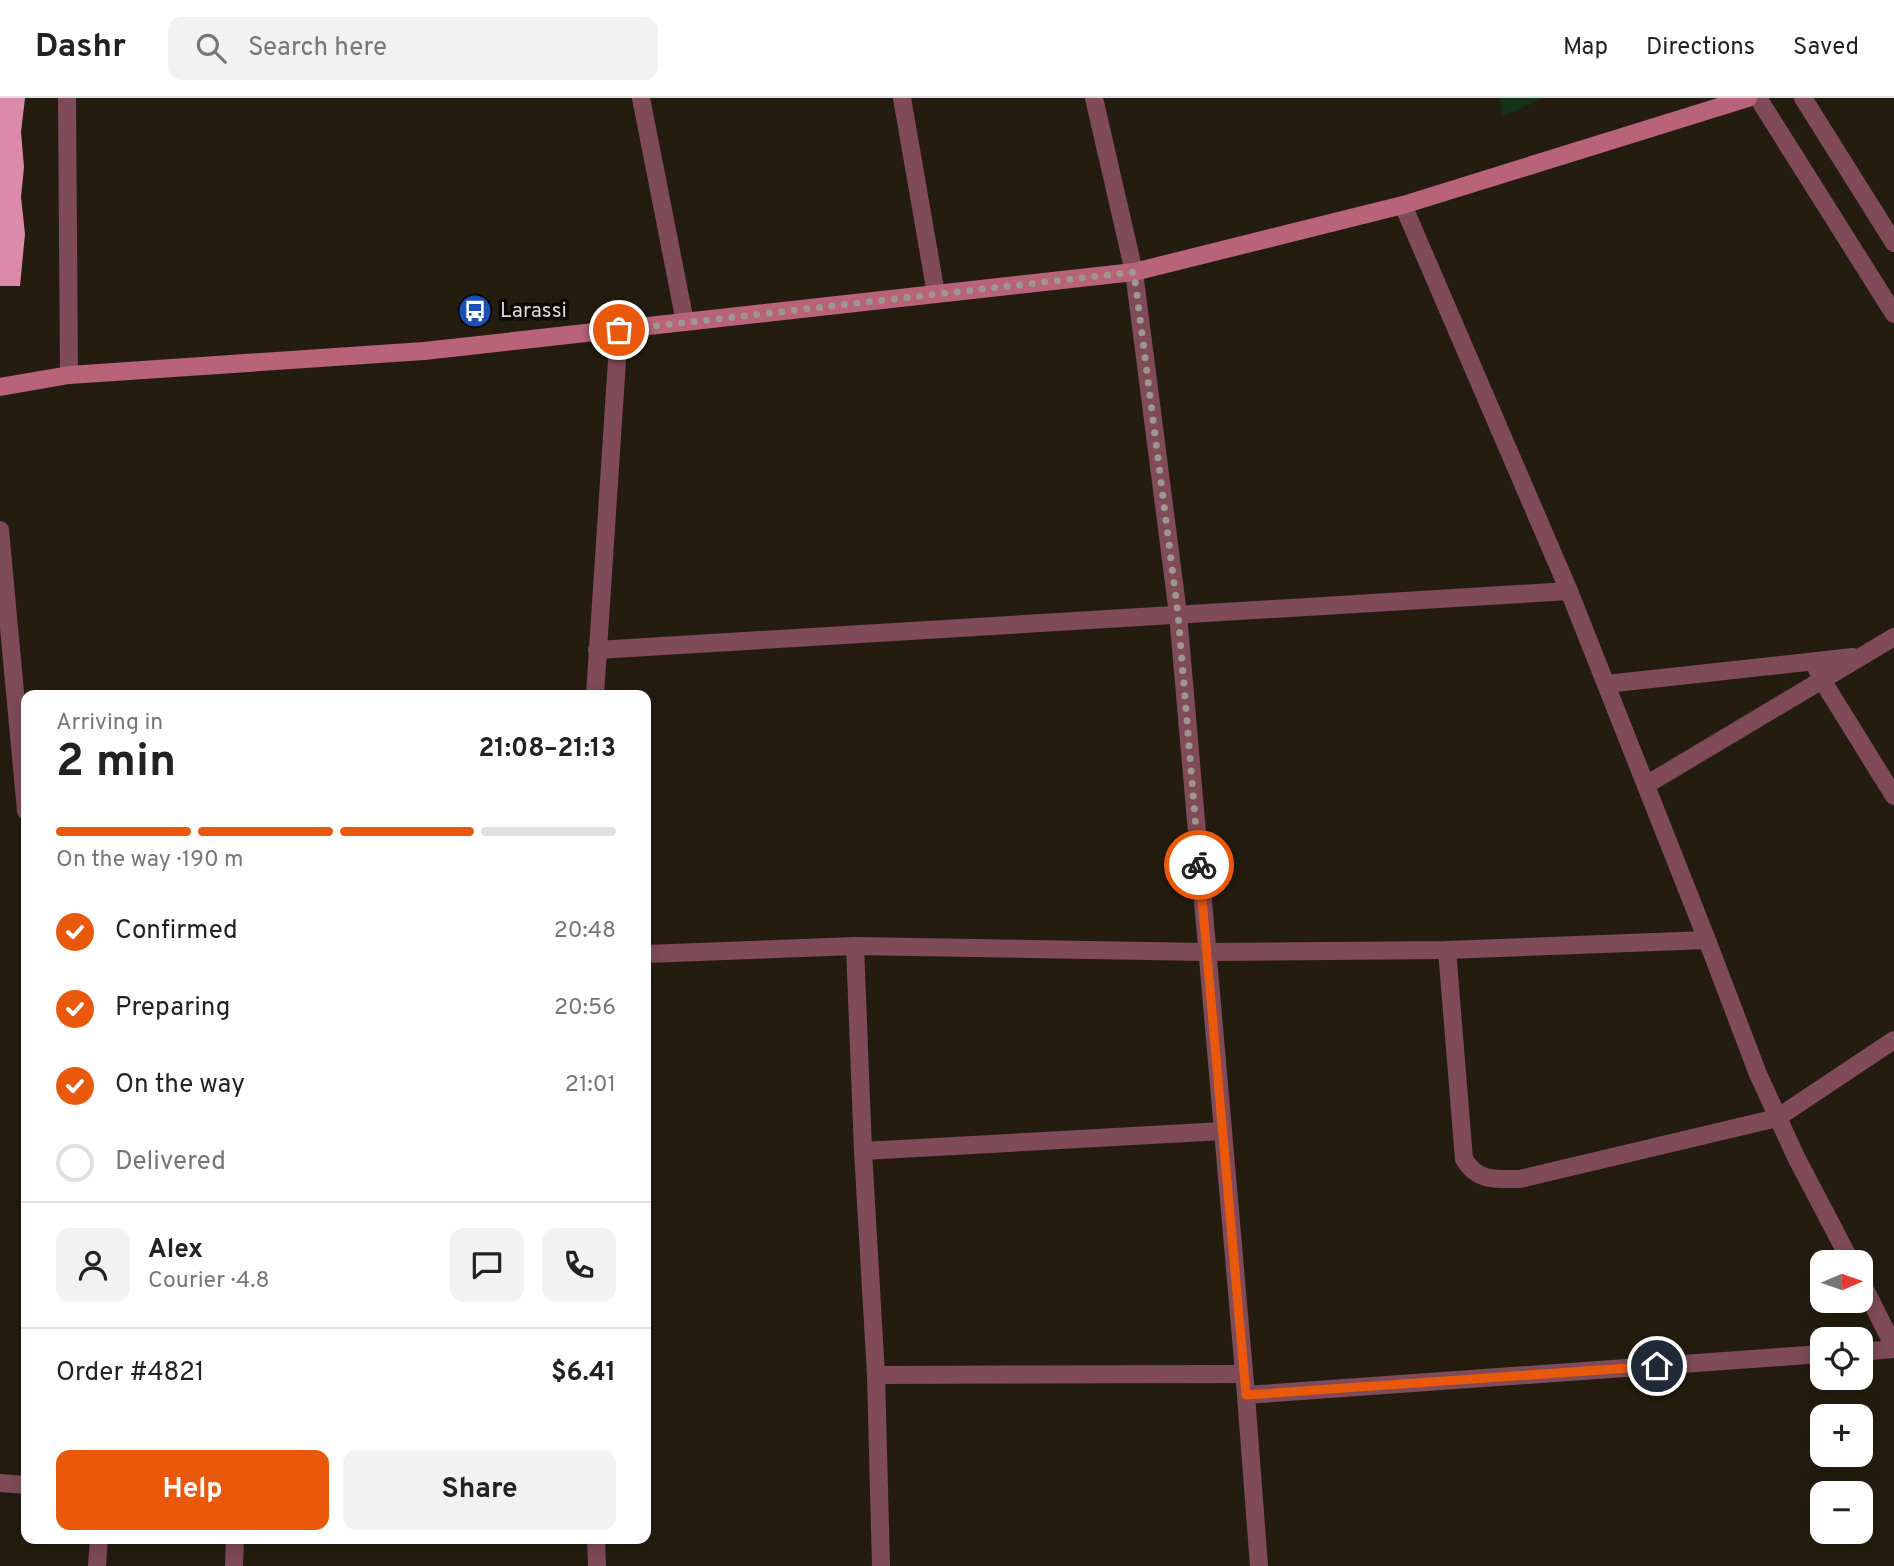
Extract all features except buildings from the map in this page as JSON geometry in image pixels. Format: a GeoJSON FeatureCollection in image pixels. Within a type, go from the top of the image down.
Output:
{"type":"FeatureCollection","features":[{"type":"Feature","properties":{"kind":"street"},"geometry":{"type":"LineString","coordinates":[[67,98],[69,374]]}},
{"type":"Feature","properties":{"kind":"street"},"geometry":{"type":"LineString","coordinates":[[640,98],[685,322]]}},
{"type":"Feature","properties":{"kind":"street"},"geometry":{"type":"LineString","coordinates":[[902,98],[936,294]]}},
{"type":"Feature","properties":{"kind":"street"},"geometry":{"type":"LineString","coordinates":[[1094,98],[1134,272],[1178,614],[1259,1566]]}},
{"type":"Feature","properties":{"kind":"street"},"geometry":{"type":"LineString","coordinates":[[0,387],[69,374],[424,351],[1134,272],[1403,205],[1748,98]]}},
{"type":"Feature","properties":{"kind":"street"},"geometry":{"type":"LineString","coordinates":[[1758,98],[1894,314]]}},
{"type":"Feature","properties":{"kind":"street"},"geometry":{"type":"LineString","coordinates":[[1803,98],[1894,243]]}},
{"type":"Feature","properties":{"kind":"street"},"geometry":{"type":"LineString","coordinates":[[1403,205],[1569,591],[1777,1118],[1845,1250]]}},
{"type":"Feature","properties":{"kind":"street"},"geometry":{"type":"LineString","coordinates":[[595,690],[619,330]]}},
{"type":"Feature","properties":{"kind":"street"},"geometry":{"type":"LineString","coordinates":[[0,530],[21,757]]}},
{"type":"Feature","properties":{"kind":"street"},"geometry":{"type":"LineString","coordinates":[[597,650],[1569,591]]}},
{"type":"Feature","properties":{"kind":"street"},"geometry":{"type":"LineString","coordinates":[[1646,785],[1894,637]]}},
{"type":"Feature","properties":{"kind":"street"},"geometry":{"type":"LineString","coordinates":[[1606,684],[1860,656]]}},
{"type":"Feature","properties":{"kind":"street"},"geometry":{"type":"LineString","coordinates":[[1815,662],[1822,680],[1894,796]]}},
{"type":"Feature","properties":{"kind":"street"},"geometry":{"type":"LineString","coordinates":[[651,954],[855,946],[1206,952],[1447,950],[1707,940]]}},
{"type":"Feature","properties":{"kind":"street"},"geometry":{"type":"LineString","coordinates":[[855,946],[876,1375],[881,1566]]}},
{"type":"Feature","properties":{"kind":"street"},"geometry":{"type":"LineString","coordinates":[[1447,950],[1464,1159],[1477,1175],[1492,1179],[1520,1180],[1777,1118],[1894,1040]]}},
{"type":"Feature","properties":{"kind":"street"},"geometry":{"type":"LineString","coordinates":[[863,1151],[1223,1131]]}},
{"type":"Feature","properties":{"kind":"street"},"geometry":{"type":"LineString","coordinates":[[1873,1305],[1894,1348],[1873,1350]]}},
{"type":"Feature","properties":{"kind":"street"},"geometry":{"type":"LineString","coordinates":[[1246,1395],[1810,1355]]}},
{"type":"Feature","properties":{"kind":"street"},"geometry":{"type":"LineString","coordinates":[[876,1375],[1244,1374]]}},
{"type":"Feature","properties":{"kind":"street"},"geometry":{"type":"LineString","coordinates":[[0,1483],[21,1485]]}},
{"type":"Feature","properties":{"kind":"street"},"geometry":{"type":"LineString","coordinates":[[97,1566],[99,1544]]}},
{"type":"Feature","properties":{"kind":"street"},"geometry":{"type":"LineString","coordinates":[[234,1544],[234,1566]]}},
{"type":"Feature","properties":{"kind":"street"},"geometry":{"type":"LineString","coordinates":[[596,1544],[597,1566]]}},
{"type":"Feature","properties":{"kind":"green space"},"geometry":{"type":"Polygon","coordinates":[[[1500,98],[1544,98],[1502,117],[1500,98]]]}},
{"type":"Feature","properties":{"kind":"way so far"},"geometry":{"type":"LineString","coordinates":[[619,330],[1134,272],[1178,614],[1199,865]]}},
{"type":"Feature","properties":{"kind":"place","name":"Larassi"},"geometry":{"type":"Point","coordinates":[475,311]}},
{"type":"Feature","properties":{"kind":"route"},"geometry":{"type":"LineString","coordinates":[[1199,865],[1246,1395],[1657,1366]]}}]}
